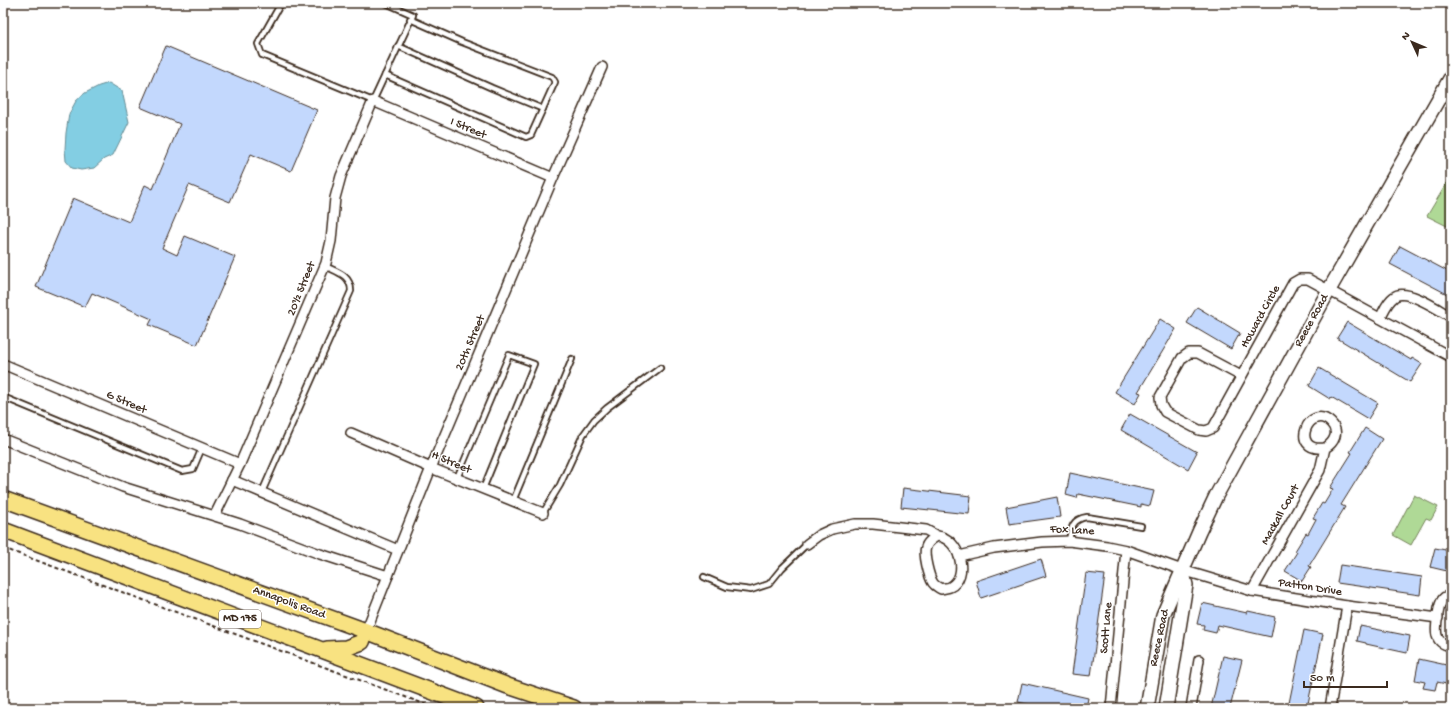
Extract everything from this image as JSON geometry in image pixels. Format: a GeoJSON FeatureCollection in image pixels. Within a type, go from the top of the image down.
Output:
{"type":"FeatureCollection","features":[{"type":"Feature","properties":{"kind":"main road","name":"Reece Road"},"geometry":{"type":"LineString","coordinates":[[1147,708],[1162,615],[1216,496],[1329,290],[1451,77]]}},
{"type":"Feature","properties":{"kind":"main road","name":"Annapolis Road"},"geometry":{"type":"LineString","coordinates":[[3,499],[366,631],[508,686],[574,708]]}},
{"type":"Feature","properties":{"kind":"main road","name":"MD 175"},"geometry":{"type":"LineString","coordinates":[[3,530],[476,708]]}},
{"type":"Feature","properties":{"kind":"main road","name":"Reece Road"},"geometry":{"type":"LineString","coordinates":[[1166,708],[1180,613],[1186,585],[1182,570]]}},
{"type":"Feature","properties":{"kind":"main road"},"geometry":{"type":"LineString","coordinates":[[318,649],[346,648],[362,642],[366,631]]}},
{"type":"Feature","properties":{"kind":"street","name":"20th Street"},"geometry":{"type":"LineString","coordinates":[[366,631],[431,468],[553,178],[602,67]]}},
{"type":"Feature","properties":{"kind":"street","name":"I Street"},"geometry":{"type":"LineString","coordinates":[[373,101],[553,178]]}},
{"type":"Feature","properties":{"kind":"street","name":"20½ Street"},"geometry":{"type":"LineString","coordinates":[[215,515],[240,464],[325,266],[331,241],[335,198],[339,184],[373,101]]}},
{"type":"Feature","properties":{"kind":"street","name":"Howard Circle"},"geometry":{"type":"LineString","coordinates":[[1241,376],[1198,353],[1189,353],[1182,358],[1160,397],[1161,405],[1165,412],[1199,430],[1206,431],[1213,428],[1293,283],[1300,279],[1308,279],[1451,357]]}},
{"type":"Feature","properties":{"kind":"street"},"geometry":{"type":"LineString","coordinates":[[1380,318],[1394,297],[1401,293],[1410,295],[1451,317]]}},
{"type":"Feature","properties":{"kind":"street","name":"G Street"},"geometry":{"type":"LineString","coordinates":[[3,364],[240,464]]}},
{"type":"Feature","properties":{"kind":"street","name":"H Street"},"geometry":{"type":"LineString","coordinates":[[351,432],[431,468],[543,513]]}},
{"type":"Feature","properties":{"kind":"street"},"geometry":{"type":"LineString","coordinates":[[3,439],[123,487],[215,515],[320,554],[388,576]]}},
{"type":"Feature","properties":{"kind":"street","name":"Mackall Court"},"geometry":{"type":"LineString","coordinates":[[1252,591],[1320,470],[1325,448]]}},
{"type":"Feature","properties":{"kind":"street"},"geometry":{"type":"LineString","coordinates":[[232,480],[398,550]]}},
{"type":"Feature","properties":{"kind":"street"},"geometry":{"type":"LineString","coordinates":[[807,544],[819,535],[832,529],[855,524],[926,530],[950,541],[956,547],[959,556],[961,570],[957,580],[950,587],[941,589],[934,584],[931,578],[925,556],[925,547],[930,540],[937,536]]}},
{"type":"Feature","properties":{"kind":"street","name":"Fox Lane"},"geometry":{"type":"LineString","coordinates":[[959,556],[1008,546],[1042,542],[1069,541],[1126,550],[1182,570]]}},
{"type":"Feature","properties":{"kind":"street","name":"Scott Lane"},"geometry":{"type":"LineString","coordinates":[[1111,708],[1126,550]]}},
{"type":"Feature","properties":{"kind":"street","name":"Patton Drive"},"geometry":{"type":"LineString","coordinates":[[1182,570],[1252,591],[1438,618]]}},
{"type":"Feature","properties":{"kind":"street"},"geometry":{"type":"LineString","coordinates":[[1451,595],[1445,597],[1440,603],[1435,632],[1438,640],[1445,645],[1451,646]]}},
{"type":"Feature","properties":{"kind":"street"},"geometry":{"type":"LineString","coordinates":[[1330,708],[1347,606]]}},
{"type":"Feature","properties":{"kind":"street"},"geometry":{"type":"LineString","coordinates":[[1191,708],[1199,660]]}},
{"type":"Feature","properties":{"kind":"lane"},"geometry":{"type":"LineString","coordinates":[[284,3],[280,5],[258,44],[262,55],[373,101],[413,15],[386,3]]}},
{"type":"Feature","properties":{"kind":"lane"},"geometry":{"type":"LineString","coordinates":[[385,75],[526,137],[531,135],[543,109],[555,82],[552,77],[410,20]]}},
{"type":"Feature","properties":{"kind":"lane"},"geometry":{"type":"LineString","coordinates":[[398,46],[543,109]]}},
{"type":"Feature","properties":{"kind":"lane"},"geometry":{"type":"LineString","coordinates":[[262,492],[351,291],[351,284],[347,278],[325,266]]}},
{"type":"Feature","properties":{"kind":"lane"},"geometry":{"type":"LineString","coordinates":[[457,478],[509,355],[534,364],[483,489]]}},
{"type":"Feature","properties":{"kind":"lane"},"geometry":{"type":"LineString","coordinates":[[513,501],[572,359]]}},
{"type":"Feature","properties":{"kind":"lane"},"geometry":{"type":"LineString","coordinates":[[543,513],[560,485],[583,435],[594,420],[607,408],[660,368]]}},
{"type":"Feature","properties":{"kind":"lane"},"geometry":{"type":"LineString","coordinates":[[3,397],[182,471],[193,469],[202,448]]}},
{"type":"Feature","properties":{"kind":"lane"},"geometry":{"type":"LineString","coordinates":[[1069,541],[1074,522],[1080,518],[1086,517],[1141,526]]}},
{"type":"Feature","properties":{"kind":"lane"},"geometry":{"type":"LineString","coordinates":[[704,577],[726,587],[751,590],[769,584],[782,568],[807,544]]}},
{"type":"Feature","properties":{"kind":"path"},"geometry":{"type":"LineString","coordinates":[[3,548],[435,708]]}},
{"type":"Feature","properties":{"kind":"green space"},"geometry":{"type":"Polygon","coordinates":[[[1451,176],[1451,228],[1427,216],[1451,176]]]}},
{"type":"Feature","properties":{"kind":"green space"},"geometry":{"type":"Polygon","coordinates":[[[1414,495],[1438,507],[1431,520],[1426,518],[1411,545],[1393,535],[1414,495]]]}},
{"type":"Feature","properties":{"kind":"water"},"geometry":{"type":"Polygon","coordinates":[[[109,83],[122,91],[129,122],[113,155],[104,159],[94,168],[81,170],[72,168],[66,161],[65,149],[69,114],[76,101],[85,93],[109,83]]]}},
{"type":"Feature","properties":{"kind":"building"},"geometry":{"type":"Polygon","coordinates":[[[166,46],[317,110],[291,171],[251,154],[230,202],[189,185],[162,248],[177,255],[185,236],[235,257],[197,345],[149,325],[152,319],[92,293],[85,307],[36,287],[73,198],[129,222],[145,185],[153,189],[180,124],[140,107],[166,46]]]}},
{"type":"Feature","properties":{"kind":"building"},"geometry":{"type":"Polygon","coordinates":[[[1400,246],[1451,273],[1451,286],[1447,294],[1390,264],[1400,246]]]}},
{"type":"Feature","properties":{"kind":"building"},"geometry":{"type":"Polygon","coordinates":[[[1197,307],[1240,333],[1231,349],[1187,323],[1197,307]]]}},
{"type":"Feature","properties":{"kind":"building"},"geometry":{"type":"Polygon","coordinates":[[[1160,319],[1176,329],[1138,392],[1141,393],[1135,404],[1115,392],[1160,319]]]}},
{"type":"Feature","properties":{"kind":"building"},"geometry":{"type":"Polygon","coordinates":[[[1347,322],[1411,360],[1412,358],[1422,364],[1410,382],[1337,338],[1347,322]]]}},
{"type":"Feature","properties":{"kind":"building"},"geometry":{"type":"Polygon","coordinates":[[[1319,368],[1378,403],[1368,419],[1309,386],[1319,368]]]}},
{"type":"Feature","properties":{"kind":"building"},"geometry":{"type":"Polygon","coordinates":[[[1130,414],[1197,452],[1188,469],[1121,430],[1130,414]]]}},
{"type":"Feature","properties":{"kind":"building"},"geometry":{"type":"Polygon","coordinates":[[[1365,428],[1382,439],[1341,505],[1345,507],[1309,566],[1311,567],[1302,581],[1285,571],[1297,552],[1295,551],[1306,533],[1308,534],[1316,519],[1313,518],[1333,489],[1330,488],[1352,453],[1350,452],[1365,428]]]}},
{"type":"Feature","properties":{"kind":"building"},"geometry":{"type":"Polygon","coordinates":[[[1070,473],[1154,491],[1150,506],[1141,504],[1141,507],[1078,494],[1077,498],[1066,495],[1070,473]]]}},
{"type":"Feature","properties":{"kind":"building"},"geometry":{"type":"Polygon","coordinates":[[[903,488],[971,496],[969,514],[901,507],[903,488]]]}},
{"type":"Feature","properties":{"kind":"building"},"geometry":{"type":"Polygon","coordinates":[[[1057,497],[1060,517],[1009,524],[1006,507],[1057,497]]]}},
{"type":"Feature","properties":{"kind":"building"},"geometry":{"type":"Polygon","coordinates":[[[1435,548],[1451,551],[1451,572],[1430,567],[1435,548]]]}},
{"type":"Feature","properties":{"kind":"building"},"geometry":{"type":"Polygon","coordinates":[[[1041,559],[1046,576],[981,598],[976,581],[1041,559]]]}},
{"type":"Feature","properties":{"kind":"building"},"geometry":{"type":"Polygon","coordinates":[[[1340,565],[1422,577],[1420,595],[1337,583],[1340,565]]]}},
{"type":"Feature","properties":{"kind":"building"},"geometry":{"type":"Polygon","coordinates":[[[1086,573],[1105,575],[1091,676],[1072,674],[1086,573]]]}},
{"type":"Feature","properties":{"kind":"building"},"geometry":{"type":"Polygon","coordinates":[[[1202,603],[1247,613],[1248,611],[1275,617],[1271,637],[1218,625],[1216,633],[1203,630],[1204,625],[1197,624],[1202,603]]]}},
{"type":"Feature","properties":{"kind":"building"},"geometry":{"type":"Polygon","coordinates":[[[1360,626],[1410,636],[1407,653],[1357,641],[1360,626]]]}},
{"type":"Feature","properties":{"kind":"building"},"geometry":{"type":"Polygon","coordinates":[[[1304,630],[1323,634],[1307,708],[1288,708],[1304,630]]]}},
{"type":"Feature","properties":{"kind":"building"},"geometry":{"type":"Polygon","coordinates":[[[1223,656],[1242,660],[1230,708],[1211,708],[1223,656]]]}},
{"type":"Feature","properties":{"kind":"building"},"geometry":{"type":"Polygon","coordinates":[[[1419,659],[1451,666],[1451,685],[1437,682],[1435,690],[1423,688],[1425,682],[1415,680],[1419,659]]]}},
{"type":"Feature","properties":{"kind":"building"},"geometry":{"type":"Polygon","coordinates":[[[1022,683],[1088,698],[1086,708],[1045,708],[1018,702],[1022,683]]]}}]}
